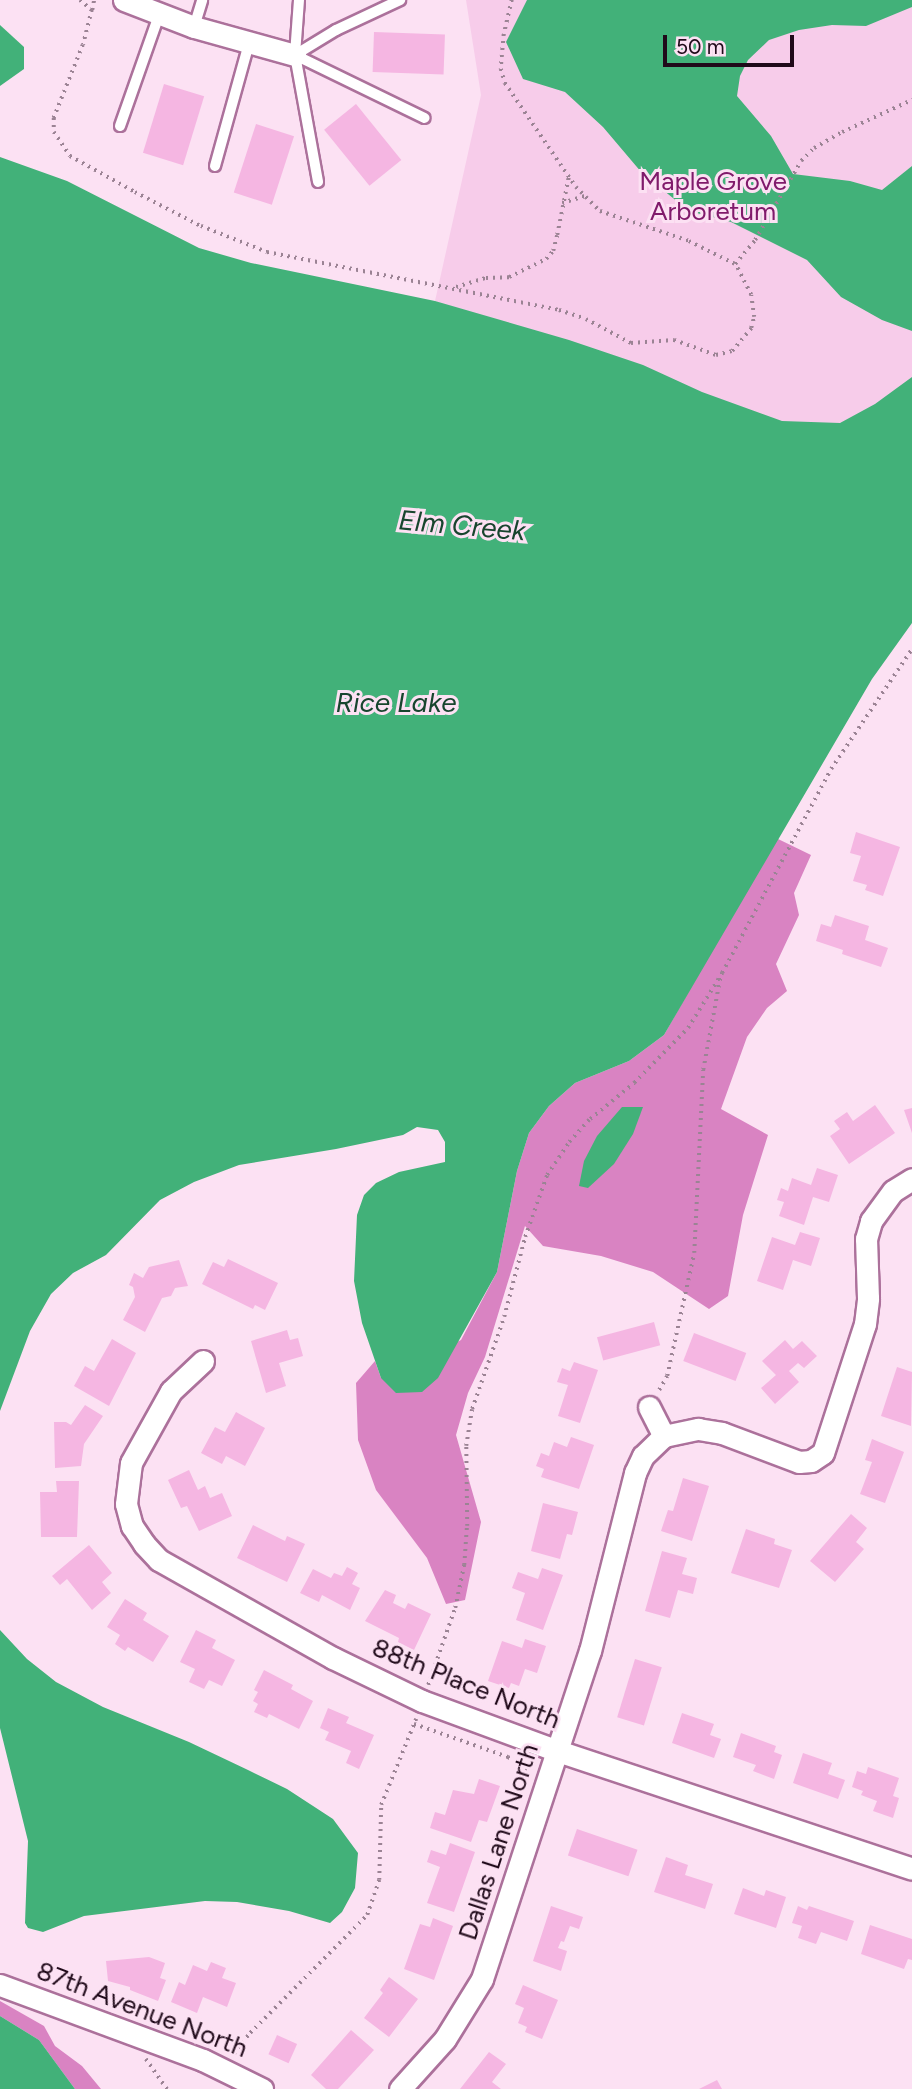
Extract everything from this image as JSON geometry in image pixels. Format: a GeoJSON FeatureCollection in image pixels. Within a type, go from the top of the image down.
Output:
{"type":"FeatureCollection","features":[{"type":"Feature","properties":{"kind":"street"},"geometry":{"type":"LineString","coordinates":[[124,0],[194,27],[295,55]]}},
{"type":"Feature","properties":{"kind":"street"},"geometry":{"type":"LineString","coordinates":[[649,1408],[664,1436],[698,1429],[710,1430],[799,1462],[811,1461],[822,1453],[865,1324],[868,1298],[866,1239],[871,1221],[893,1191],[912,1179]]}},
{"type":"Feature","properties":{"kind":"street","name":"88th Place North"},"geometry":{"type":"LineString","coordinates":[[203,1361],[171,1391],[131,1462],[127,1504],[132,1526],[159,1560],[373,1679],[422,1701],[558,1751],[912,1868]]}},
{"type":"Feature","properties":{"kind":"street","name":"Dallas Lane North"},"geometry":{"type":"LineString","coordinates":[[400,2089],[445,2039],[482,1979],[590,1651],[635,1473],[643,1456],[664,1436]]}},
{"type":"Feature","properties":{"kind":"street","name":"87th Avenue North"},"geometry":{"type":"LineString","coordinates":[[0,1985],[223,2069],[262,2089]]}},
{"type":"Feature","properties":{"kind":"lane"},"geometry":{"type":"LineString","coordinates":[[194,27],[202,0]]}},
{"type":"Feature","properties":{"kind":"lane"},"geometry":{"type":"LineString","coordinates":[[299,0],[295,55],[318,182]]}},
{"type":"Feature","properties":{"kind":"lane"},"geometry":{"type":"LineString","coordinates":[[295,55],[335,30],[400,0]]}},
{"type":"Feature","properties":{"kind":"lane"},"geometry":{"type":"LineString","coordinates":[[120,126],[159,15]]}},
{"type":"Feature","properties":{"kind":"lane"},"geometry":{"type":"LineString","coordinates":[[215,166],[248,43]]}},
{"type":"Feature","properties":{"kind":"lane"},"geometry":{"type":"LineString","coordinates":[[295,55],[425,118]]}},
{"type":"Feature","properties":{"kind":"path"},"geometry":{"type":"LineString","coordinates":[[80,0],[92,10]]}},
{"type":"Feature","properties":{"kind":"path"},"geometry":{"type":"LineString","coordinates":[[94,0],[53,126],[57,140],[70,156],[169,211],[237,242],[297,261],[454,288],[572,313],[631,343],[674,340],[724,355],[746,337],[754,317],[751,295],[735,264],[690,241],[600,211],[584,196],[505,83],[501,69],[504,34],[512,0]]}},
{"type":"Feature","properties":{"kind":"path"},"geometry":{"type":"LineString","coordinates":[[735,264],[755,240],[795,170],[814,148],[912,100]]}},
{"type":"Feature","properties":{"kind":"path"},"geometry":{"type":"LineString","coordinates":[[454,288],[473,281],[509,277],[546,259],[553,251],[569,174]]}},
{"type":"Feature","properties":{"kind":"path"},"geometry":{"type":"LineString","coordinates":[[562,203],[584,196]]}},
{"type":"Feature","properties":{"kind":"path"},"geometry":{"type":"LineString","coordinates":[[425,1691],[455,1608],[464,1565],[467,1526],[466,1446],[471,1409],[504,1317],[525,1237],[547,1175],[569,1142],[590,1119],[664,1055],[688,1028],[722,973],[831,769],[912,649]]}},
{"type":"Feature","properties":{"kind":"path"},"geometry":{"type":"LineString","coordinates":[[649,1408],[667,1376],[694,1253],[703,1070],[715,995],[722,973]]}},
{"type":"Feature","properties":{"kind":"path"},"geometry":{"type":"LineString","coordinates":[[230,2060],[250,2033],[367,1915],[379,1880],[381,1805],[418,1713]]}},
{"type":"Feature","properties":{"kind":"path"},"geometry":{"type":"LineString","coordinates":[[414,1724],[508,1756],[525,1764],[537,1775]]}},
{"type":"Feature","properties":{"kind":"path"},"geometry":{"type":"LineString","coordinates":[[149,2040],[144,2055],[167,2089]]}},
{"type":"Feature","properties":{"kind":"green space","name":"Maple Grove Arboretum"},"geometry":{"type":"Polygon","coordinates":[[[466,0],[912,0],[912,472],[435,301],[481,95],[466,0]]]}},
{"type":"Feature","properties":{"kind":"shaded area"},"geometry":{"type":"Polygon","coordinates":[[[776,838],[811,855],[794,893],[799,915],[776,964],[787,991],[767,1008],[747,1037],[721,1109],[768,1135],[743,1215],[728,1296],[709,1309],[653,1272],[601,1256],[543,1246],[525,1226],[485,1357],[468,1393],[456,1435],[481,1522],[465,1600],[446,1604],[427,1558],[376,1490],[358,1440],[356,1383],[375,1361],[381,1378],[461,1340],[497,1272],[517,1171],[529,1133],[549,1106],[575,1083],[629,1061],[664,1035],[776,838]]]}},
{"type":"Feature","properties":{"kind":"shaded area"},"geometry":{"type":"Polygon","coordinates":[[[0,2001],[44,2026],[55,2046],[82,2066],[101,2089],[75,2089],[39,2040],[0,2016],[0,2001]]]}},
{"type":"Feature","properties":{"kind":"water"},"geometry":{"type":"Polygon","coordinates":[[[527,0],[912,0],[912,7],[866,26],[832,25],[799,30],[769,40],[748,60],[740,76],[737,96],[771,136],[793,174],[850,181],[882,190],[912,166],[912,331],[882,320],[841,297],[807,260],[731,222],[689,211],[642,173],[603,127],[565,92],[523,79],[506,42],[527,0]]]}},
{"type":"Feature","properties":{"kind":"water"},"geometry":{"type":"Polygon","coordinates":[[[0,25],[24,47],[24,69],[0,86],[0,25]]]}},
{"type":"Feature","properties":{"kind":"water","name":"Rice Lake"},"geometry":{"type":"Polygon","coordinates":[[[0,157],[67,181],[199,248],[251,263],[435,301],[569,340],[643,365],[702,392],[782,421],[840,423],[875,404],[912,377],[912,623],[872,679],[664,1035],[629,1061],[575,1083],[549,1106],[529,1133],[517,1171],[497,1272],[438,1378],[422,1392],[396,1393],[381,1378],[362,1323],[354,1281],[357,1215],[364,1195],[376,1183],[399,1172],[445,1162],[445,1142],[438,1130],[417,1127],[403,1135],[239,1165],[194,1182],[160,1200],[106,1255],[73,1273],[51,1294],[30,1331],[0,1411],[0,157]]]}},
{"type":"Feature","properties":{"kind":"water"},"geometry":{"type":"Polygon","coordinates":[[[622,1107],[643,1107],[633,1134],[614,1164],[588,1188],[579,1186],[584,1161],[597,1136],[622,1107]]]}},
{"type":"Feature","properties":{"kind":"water"},"geometry":{"type":"Polygon","coordinates":[[[0,1630],[27,1659],[56,1682],[103,1707],[189,1742],[287,1789],[333,1819],[358,1853],[355,1888],[342,1912],[330,1923],[289,1911],[237,1902],[205,1901],[84,1916],[43,1932],[28,1928],[25,1923],[28,1841],[0,1728],[0,1630]]]}},
{"type":"Feature","properties":{"kind":"water"},"geometry":{"type":"Polygon","coordinates":[[[0,2016],[39,2040],[75,2089],[0,2089],[0,2016]]]}},
{"type":"Feature","properties":{"kind":"building"},"geometry":{"type":"Polygon","coordinates":[[[374,32],[445,34],[444,74],[373,72],[374,32]]]}},
{"type":"Feature","properties":{"kind":"building"},"geometry":{"type":"Polygon","coordinates":[[[164,84],[204,96],[183,165],[143,153],[164,84]]]}},
{"type":"Feature","properties":{"kind":"building"},"geometry":{"type":"Polygon","coordinates":[[[356,104],[401,160],[369,186],[324,130],[356,104]]]}},
{"type":"Feature","properties":{"kind":"building"},"geometry":{"type":"Polygon","coordinates":[[[256,124],[294,136],[272,205],[234,192],[256,124]]]}},
{"type":"Feature","properties":{"kind":"building"},"geometry":{"type":"Polygon","coordinates":[[[856,832],[900,847],[883,896],[865,890],[867,885],[853,881],[861,856],[850,853],[856,832]]]}},
{"type":"Feature","properties":{"kind":"building"},"geometry":{"type":"Polygon","coordinates":[[[835,915],[869,926],[865,940],[888,948],[881,967],[842,954],[843,950],[816,941],[821,924],[831,927],[835,915]]]}},
{"type":"Feature","properties":{"kind":"building"},"geometry":{"type":"Polygon","coordinates":[[[875,1105],[895,1133],[849,1164],[830,1136],[840,1129],[834,1121],[847,1112],[853,1121],[875,1105]]]}},
{"type":"Feature","properties":{"kind":"building"},"geometry":{"type":"Polygon","coordinates":[[[912,1108],[912,1133],[904,1110],[912,1108]]]}},
{"type":"Feature","properties":{"kind":"building"},"geometry":{"type":"Polygon","coordinates":[[[817,1168],[838,1175],[829,1202],[813,1197],[804,1225],[779,1216],[784,1202],[777,1200],[781,1188],[788,1191],[792,1178],[811,1185],[817,1168]]]}},
{"type":"Feature","properties":{"kind":"building"},"geometry":{"type":"Polygon","coordinates":[[[800,1232],[820,1238],[811,1266],[793,1260],[783,1290],[757,1281],[772,1237],[795,1245],[800,1232]]]}},
{"type":"Feature","properties":{"kind":"building"},"geometry":{"type":"Polygon","coordinates":[[[228,1259],[278,1283],[265,1310],[255,1305],[253,1309],[202,1284],[213,1262],[224,1267],[228,1259]]]}},
{"type":"Feature","properties":{"kind":"building"},"geometry":{"type":"Polygon","coordinates":[[[179,1260],[188,1286],[175,1288],[171,1296],[162,1298],[145,1332],[123,1320],[135,1297],[133,1287],[129,1285],[134,1273],[143,1278],[149,1267],[179,1260]]]}},
{"type":"Feature","properties":{"kind":"building"},"geometry":{"type":"Polygon","coordinates":[[[654,1322],[660,1345],[603,1360],[597,1337],[654,1322]]]}},
{"type":"Feature","properties":{"kind":"building"},"geometry":{"type":"Polygon","coordinates":[[[287,1330],[290,1340],[298,1338],[303,1356],[279,1363],[286,1386],[266,1393],[251,1341],[287,1330]]]}},
{"type":"Feature","properties":{"kind":"building"},"geometry":{"type":"Polygon","coordinates":[[[694,1333],[746,1353],[736,1381],[683,1361],[694,1333]]]}},
{"type":"Feature","properties":{"kind":"building"},"geometry":{"type":"Polygon","coordinates":[[[112,1339],[136,1353],[109,1406],[74,1386],[85,1366],[94,1371],[112,1339]]]}},
{"type":"Feature","properties":{"kind":"building"},"geometry":{"type":"Polygon","coordinates":[[[785,1340],[793,1349],[802,1341],[817,1356],[804,1368],[798,1363],[789,1371],[799,1382],[775,1404],[761,1388],[776,1375],[762,1361],[785,1340]]]}},
{"type":"Feature","properties":{"kind":"building"},"geometry":{"type":"Polygon","coordinates":[[[574,1362],[598,1370],[580,1423],[558,1416],[568,1385],[557,1382],[562,1368],[570,1371],[574,1362]]]}},
{"type":"Feature","properties":{"kind":"building"},"geometry":{"type":"Polygon","coordinates":[[[897,1367],[912,1372],[911,1426],[881,1416],[897,1367]]]}},
{"type":"Feature","properties":{"kind":"building"},"geometry":{"type":"Polygon","coordinates":[[[85,1405],[103,1416],[84,1444],[81,1466],[55,1468],[54,1422],[71,1425],[85,1405]]]}},
{"type":"Feature","properties":{"kind":"building"},"geometry":{"type":"Polygon","coordinates":[[[236,1412],[265,1428],[245,1466],[226,1456],[222,1464],[201,1453],[215,1427],[225,1432],[236,1412]]]}},
{"type":"Feature","properties":{"kind":"building"},"geometry":{"type":"Polygon","coordinates":[[[571,1437],[594,1445],[579,1489],[541,1477],[544,1469],[536,1466],[541,1453],[549,1456],[554,1442],[567,1447],[571,1437]]]}},
{"type":"Feature","properties":{"kind":"building"},"geometry":{"type":"Polygon","coordinates":[[[872,1439],[904,1452],[885,1503],[860,1494],[872,1462],[865,1460],[872,1439]]]}},
{"type":"Feature","properties":{"kind":"building"},"geometry":{"type":"Polygon","coordinates":[[[189,1470],[198,1490],[205,1486],[210,1498],[222,1493],[232,1516],[199,1531],[187,1506],[181,1508],[168,1480],[189,1470]]]}},
{"type":"Feature","properties":{"kind":"building"},"geometry":{"type":"Polygon","coordinates":[[[683,1478],[709,1486],[692,1541],[661,1531],[668,1510],[673,1511],[683,1478]]]}},
{"type":"Feature","properties":{"kind":"building"},"geometry":{"type":"Polygon","coordinates":[[[56,1481],[79,1481],[77,1537],[41,1537],[40,1492],[57,1492],[56,1481]]]}},
{"type":"Feature","properties":{"kind":"building"},"geometry":{"type":"Polygon","coordinates":[[[543,1503],[578,1512],[572,1535],[567,1534],[560,1559],[531,1551],[543,1503]]]}},
{"type":"Feature","properties":{"kind":"building"},"geometry":{"type":"Polygon","coordinates":[[[851,1514],[867,1528],[856,1542],[864,1549],[835,1582],[810,1561],[851,1514]]]}},
{"type":"Feature","properties":{"kind":"building"},"geometry":{"type":"Polygon","coordinates":[[[253,1525],[285,1541],[287,1536],[305,1544],[287,1582],[237,1558],[253,1525]]]}},
{"type":"Feature","properties":{"kind":"building"},"geometry":{"type":"Polygon","coordinates":[[[746,1529],[775,1539],[774,1544],[792,1550],[779,1588],[731,1573],[746,1529]]]}},
{"type":"Feature","properties":{"kind":"building"},"geometry":{"type":"Polygon","coordinates":[[[89,1545],[112,1573],[102,1582],[111,1593],[92,1610],[67,1579],[60,1585],[52,1576],[89,1545]]]}},
{"type":"Feature","properties":{"kind":"building"},"geometry":{"type":"Polygon","coordinates":[[[662,1551],[687,1558],[682,1574],[697,1578],[693,1594],[678,1590],[670,1618],[645,1611],[662,1551]]]}},
{"type":"Feature","properties":{"kind":"building"},"geometry":{"type":"Polygon","coordinates":[[[347,1567],[358,1573],[352,1584],[360,1588],[350,1610],[322,1595],[319,1602],[300,1593],[313,1569],[331,1578],[334,1573],[342,1576],[347,1567]]]}},
{"type":"Feature","properties":{"kind":"building"},"geometry":{"type":"Polygon","coordinates":[[[542,1568],[563,1575],[543,1630],[516,1620],[525,1593],[512,1588],[518,1572],[538,1579],[542,1568]]]}},
{"type":"Feature","properties":{"kind":"building"},"geometry":{"type":"Polygon","coordinates":[[[385,1590],[396,1595],[393,1603],[405,1609],[408,1603],[431,1614],[414,1650],[398,1642],[399,1638],[365,1621],[385,1590]]]}},
{"type":"Feature","properties":{"kind":"building"},"geometry":{"type":"Polygon","coordinates":[[[125,1599],[147,1613],[143,1620],[169,1636],[153,1662],[128,1647],[125,1651],[115,1644],[120,1635],[107,1627],[125,1599]]]}},
{"type":"Feature","properties":{"kind":"building"},"geometry":{"type":"Polygon","coordinates":[[[196,1630],[216,1640],[212,1648],[235,1660],[222,1686],[209,1680],[204,1689],[189,1682],[195,1669],[180,1662],[196,1630]]]}},
{"type":"Feature","properties":{"kind":"building"},"geometry":{"type":"Polygon","coordinates":[[[525,1639],[546,1646],[537,1673],[525,1669],[519,1686],[511,1683],[509,1688],[488,1681],[502,1641],[522,1648],[525,1639]]]}},
{"type":"Feature","properties":{"kind":"building"},"geometry":{"type":"Polygon","coordinates":[[[635,1659],[662,1667],[644,1726],[617,1717],[635,1659]]]}},
{"type":"Feature","properties":{"kind":"building"},"geometry":{"type":"Polygon","coordinates":[[[264,1670],[293,1685],[291,1689],[313,1701],[299,1729],[269,1714],[267,1718],[254,1712],[258,1704],[253,1701],[258,1692],[254,1690],[264,1670]]]}},
{"type":"Feature","properties":{"kind":"building"},"geometry":{"type":"Polygon","coordinates":[[[328,1708],[349,1717],[346,1723],[374,1735],[359,1769],[346,1763],[351,1751],[325,1740],[329,1732],[320,1728],[328,1708]]]}},
{"type":"Feature","properties":{"kind":"building"},"geometry":{"type":"Polygon","coordinates":[[[682,1713],[714,1724],[710,1735],[721,1739],[714,1758],[672,1743],[682,1713]]]}},
{"type":"Feature","properties":{"kind":"building"},"geometry":{"type":"Polygon","coordinates":[[[741,1733],[776,1746],[774,1752],[782,1755],[774,1779],[753,1771],[756,1765],[733,1757],[741,1733]]]}},
{"type":"Feature","properties":{"kind":"building"},"geometry":{"type":"Polygon","coordinates":[[[803,1753],[832,1763],[828,1774],[845,1780],[838,1799],[793,1783],[803,1753]]]}},
{"type":"Feature","properties":{"kind":"building"},"geometry":{"type":"Polygon","coordinates":[[[868,1767],[899,1778],[893,1796],[899,1798],[893,1818],[873,1811],[877,1801],[861,1795],[863,1791],[852,1787],[857,1771],[866,1774],[868,1767]]]}},
{"type":"Feature","properties":{"kind":"building"},"geometry":{"type":"Polygon","coordinates":[[[479,1779],[500,1786],[487,1822],[479,1820],[471,1842],[430,1828],[435,1812],[445,1815],[453,1790],[474,1794],[479,1779]]]}},
{"type":"Feature","properties":{"kind":"building"},"geometry":{"type":"Polygon","coordinates":[[[577,1829],[638,1850],[628,1876],[568,1855],[577,1829]]]}},
{"type":"Feature","properties":{"kind":"building"},"geometry":{"type":"Polygon","coordinates":[[[450,1843],[475,1852],[454,1912],[427,1903],[440,1867],[427,1862],[431,1850],[446,1855],[450,1843]]]}},
{"type":"Feature","properties":{"kind":"building"},"geometry":{"type":"Polygon","coordinates":[[[666,1857],[688,1865],[685,1875],[713,1884],[705,1909],[654,1892],[666,1857]]]}},
{"type":"Feature","properties":{"kind":"building"},"geometry":{"type":"Polygon","coordinates":[[[743,1888],[764,1896],[766,1890],[786,1897],[776,1928],[734,1914],[743,1888]]]}},
{"type":"Feature","properties":{"kind":"building"},"geometry":{"type":"Polygon","coordinates":[[[551,1906],[583,1917],[579,1929],[570,1926],[564,1942],[561,1941],[558,1948],[567,1951],[561,1971],[533,1961],[551,1906]]]}},
{"type":"Feature","properties":{"kind":"building"},"geometry":{"type":"Polygon","coordinates":[[[798,1906],[807,1910],[809,1906],[854,1921],[847,1941],[821,1932],[816,1944],[798,1938],[802,1926],[792,1923],[798,1906]]]}},
{"type":"Feature","properties":{"kind":"building"},"geometry":{"type":"Polygon","coordinates":[[[433,1918],[453,1926],[434,1980],[404,1969],[420,1924],[430,1927],[433,1918]]]}},
{"type":"Feature","properties":{"kind":"building"},"geometry":{"type":"Polygon","coordinates":[[[870,1925],[912,1939],[912,1960],[908,1959],[904,1969],[861,1954],[870,1925]]]}},
{"type":"Feature","properties":{"kind":"building"},"geometry":{"type":"Polygon","coordinates":[[[149,1957],[165,1963],[160,1978],[166,1980],[158,2001],[130,1990],[130,1987],[108,1981],[106,1961],[149,1957]]]}},
{"type":"Feature","properties":{"kind":"building"},"geometry":{"type":"Polygon","coordinates":[[[211,1962],[226,1968],[222,1978],[236,1983],[227,2007],[203,1997],[197,2013],[171,2002],[179,1982],[185,1985],[193,1965],[207,1971],[211,1962]]]}},
{"type":"Feature","properties":{"kind":"building"},"geometry":{"type":"Polygon","coordinates":[[[389,1977],[418,1999],[389,2037],[364,2018],[383,1993],[380,1990],[389,1977]]]}},
{"type":"Feature","properties":{"kind":"building"},"geometry":{"type":"Polygon","coordinates":[[[523,1985],[558,2000],[542,2039],[525,2032],[527,2027],[518,2023],[524,2008],[515,2004],[523,1985]]]}},
{"type":"Feature","properties":{"kind":"building"},"geometry":{"type":"Polygon","coordinates":[[[351,2030],[374,2050],[338,2089],[326,2089],[311,2075],[351,2030]]]}},
{"type":"Feature","properties":{"kind":"building"},"geometry":{"type":"Polygon","coordinates":[[[277,2035],[297,2044],[289,2063],[268,2054],[277,2035]]]}},
{"type":"Feature","properties":{"kind":"building"},"geometry":{"type":"Polygon","coordinates":[[[489,2052],[506,2064],[492,2082],[501,2089],[460,2089],[489,2052]]]}},
{"type":"Feature","properties":{"kind":"building"},"geometry":{"type":"Polygon","coordinates":[[[717,2080],[722,2089],[699,2089],[717,2080]]]}},
{"type":"Feature","properties":{"kind":"water label","name":"Elm Creek"},"geometry":{"type":"Point","coordinates":[462,525]}}]}
